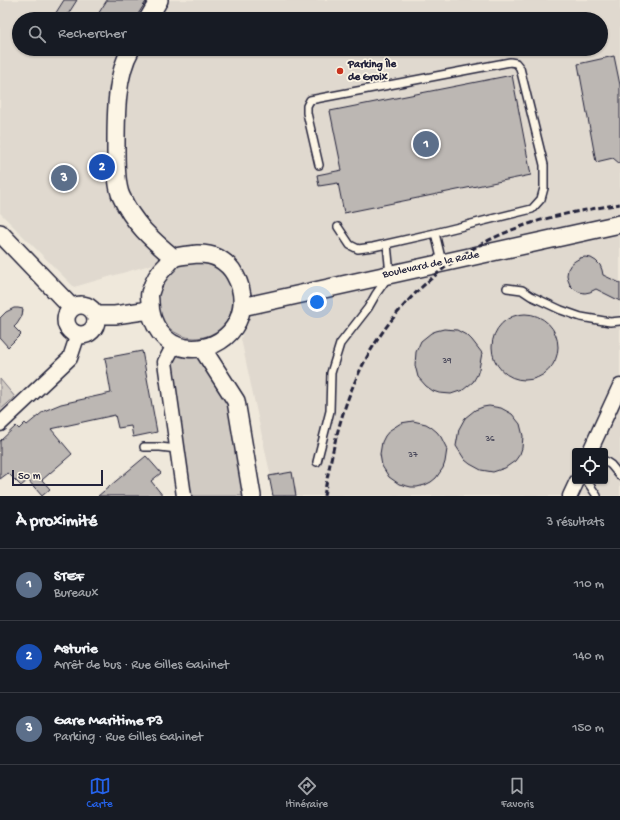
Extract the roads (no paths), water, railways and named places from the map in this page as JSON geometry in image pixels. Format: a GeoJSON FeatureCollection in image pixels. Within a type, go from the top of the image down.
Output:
{"type":"FeatureCollection","features":[{"type":"Feature","properties":{"kind":"street"},"geometry":{"type":"LineString","coordinates":[[152,12],[159,0]]}},
{"type":"Feature","properties":{"kind":"street"},"geometry":{"type":"LineString","coordinates":[[128,56],[123,68],[116,112],[110,171],[128,210],[139,226],[153,241],[174,258]]}},
{"type":"Feature","properties":{"kind":"street","name":"Boulevard de la Rade"},"geometry":{"type":"LineString","coordinates":[[242,307],[620,224]]}},
{"type":"Feature","properties":{"kind":"street"},"geometry":{"type":"LineString","coordinates":[[0,233],[72,308]]}},
{"type":"Feature","properties":{"kind":"street"},"geometry":{"type":"LineString","coordinates":[[198,254],[208,255],[219,258],[227,264],[233,272],[240,285],[242,307],[239,318],[231,332],[224,338],[202,348],[186,348],[174,345],[157,329],[150,310],[150,294],[156,278],[163,268],[174,258],[198,254]]}},
{"type":"Feature","properties":{"kind":"street"},"geometry":{"type":"LineString","coordinates":[[79,305],[87,306],[95,315],[96,323],[92,330],[86,334],[78,334],[71,331],[67,323],[67,315],[72,308],[79,305]]}},
{"type":"Feature","properties":{"kind":"street"},"geometry":{"type":"LineString","coordinates":[[95,315],[115,315],[150,310]]}},
{"type":"Feature","properties":{"kind":"street"},"geometry":{"type":"LineString","coordinates":[[0,424],[70,358],[78,334]]}},
{"type":"Feature","properties":{"kind":"street"},"geometry":{"type":"LineString","coordinates":[[174,345],[165,362],[184,496]]}},
{"type":"Feature","properties":{"kind":"street"},"geometry":{"type":"LineString","coordinates":[[202,348],[236,401],[252,496]]}},
{"type":"Feature","properties":{"kind":"street"},"geometry":{"type":"LineString","coordinates":[[591,448],[620,386]]}},
{"type":"Feature","properties":{"kind":"street"},"geometry":{"type":"LineString","coordinates":[[570,496],[576,484]]}},
{"type":"Feature","properties":{"kind":"lane"},"geometry":{"type":"LineString","coordinates":[[319,165],[307,113],[307,106],[310,100],[510,62],[516,63],[520,68],[544,165],[544,188],[541,198],[532,209],[435,233],[358,249],[350,245],[338,227]]}},
{"type":"Feature","properties":{"kind":"lane"},"geometry":{"type":"LineString","coordinates":[[435,233],[442,263]]}},
{"type":"Feature","properties":{"kind":"lane"},"geometry":{"type":"LineString","coordinates":[[317,462],[330,411],[332,373],[340,344],[368,308],[390,274],[387,244]]}},
{"type":"Feature","properties":{"kind":"lane"},"geometry":{"type":"LineString","coordinates":[[507,288],[522,290],[531,296],[561,310],[581,316],[610,322],[620,321]]}},
{"type":"Feature","properties":{"kind":"lane"},"geometry":{"type":"LineString","coordinates":[[144,447],[178,449]]}},
{"type":"Feature","properties":{"kind":"lane"},"geometry":{"type":"LineString","coordinates":[[608,463],[620,476]]}},
{"type":"Feature","properties":{"kind":"lane"},"geometry":{"type":"LineString","coordinates":[[589,484],[597,496]]}},
{"type":"Feature","properties":{"kind":"railway"},"geometry":{"type":"LineString","coordinates":[[324,496],[337,435],[351,391],[370,352],[403,306],[445,267],[469,251],[494,238],[544,219],[620,204]]}},
{"type":"Feature","properties":{"kind":"place","name":"Parking Île de Groix"},"geometry":{"type":"Point","coordinates":[340,71]}},
{"type":"Feature","properties":{"kind":"place","name":"STEF"},"geometry":{"type":"Point","coordinates":[426,144]}},
{"type":"Feature","properties":{"kind":"place","name":"Asturie"},"geometry":{"type":"Point","coordinates":[102,167]}},
{"type":"Feature","properties":{"kind":"place","name":"Gare Maritime P3"},"geometry":{"type":"Point","coordinates":[64,178]}}]}
